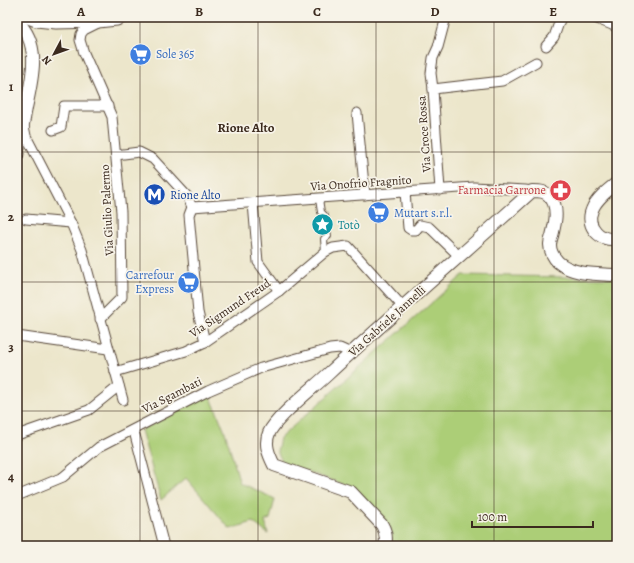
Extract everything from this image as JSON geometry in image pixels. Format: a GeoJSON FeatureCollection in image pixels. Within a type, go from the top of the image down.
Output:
{"type":"FeatureCollection","features":[{"type":"Feature","properties":{"kind":"main road"},"geometry":{"type":"LineString","coordinates":[[17,21],[27,34],[31,44],[33,56],[33,76],[17,156]]}},
{"type":"Feature","properties":{"kind":"main road"},"geometry":{"type":"LineString","coordinates":[[617,183],[602,196],[595,205],[590,218],[591,225],[600,236],[607,239],[617,238]]}},
{"type":"Feature","properties":{"kind":"main road"},"geometry":{"type":"LineString","coordinates":[[532,191],[540,191],[548,194],[553,201],[556,214],[550,245],[558,262],[580,271],[617,275]]}},
{"type":"Feature","properties":{"kind":"main road","name":"Via Gabriele Jannelli"},"geometry":{"type":"LineString","coordinates":[[385,546],[385,531],[382,525],[351,492],[274,465],[268,454],[267,442],[269,434],[278,420],[532,191]]}},
{"type":"Feature","properties":{"kind":"street"},"geometry":{"type":"LineString","coordinates":[[22,17],[36,22],[56,24],[98,23],[117,21],[125,17]]}},
{"type":"Feature","properties":{"kind":"street"},"geometry":{"type":"LineString","coordinates":[[433,89],[431,73],[433,58],[438,47],[446,17]]}},
{"type":"Feature","properties":{"kind":"street"},"geometry":{"type":"LineString","coordinates":[[546,46],[554,37],[561,17]]}},
{"type":"Feature","properties":{"kind":"street"},"geometry":{"type":"LineString","coordinates":[[592,17],[617,27]]}},
{"type":"Feature","properties":{"kind":"street","name":"Via Giulio Palermo"},"geometry":{"type":"LineString","coordinates":[[98,23],[84,30],[81,34],[80,40],[84,53],[112,117],[121,212],[122,297],[100,319]]}},
{"type":"Feature","properties":{"kind":"street","name":"Via Croce Rossa"},"geometry":{"type":"LineString","coordinates":[[440,190],[433,89],[502,81],[536,62]]}},
{"type":"Feature","properties":{"kind":"street"},"geometry":{"type":"LineString","coordinates":[[53,130],[61,127],[64,106],[108,106]]}},
{"type":"Feature","properties":{"kind":"street"},"geometry":{"type":"LineString","coordinates":[[357,113],[365,195]]}},
{"type":"Feature","properties":{"kind":"street"},"geometry":{"type":"LineString","coordinates":[[23,123],[26,136],[71,223],[82,250],[123,400]]}},
{"type":"Feature","properties":{"kind":"street"},"geometry":{"type":"LineString","coordinates":[[116,155],[139,152],[153,159],[187,196],[192,207],[189,215],[196,292],[198,312],[205,342]]}},
{"type":"Feature","properties":{"kind":"street","name":"Via Onofrio Fragnito"},"geometry":{"type":"LineString","coordinates":[[192,207],[474,187],[532,191]]}},
{"type":"Feature","properties":{"kind":"street"},"geometry":{"type":"LineString","coordinates":[[405,192],[408,228],[411,230],[416,230],[420,225],[429,227],[459,256]]}},
{"type":"Feature","properties":{"kind":"street"},"geometry":{"type":"LineString","coordinates":[[319,198],[321,212],[325,216],[328,236],[324,239],[325,252],[333,248],[348,246],[403,307]]}},
{"type":"Feature","properties":{"kind":"street"},"geometry":{"type":"LineString","coordinates":[[253,203],[258,262],[279,291]]}},
{"type":"Feature","properties":{"kind":"street"},"geometry":{"type":"LineString","coordinates":[[26,219],[71,223]]}},
{"type":"Feature","properties":{"kind":"street","name":"Via Sigmund Freud"},"geometry":{"type":"LineString","coordinates":[[115,372],[186,351],[205,342],[279,291],[325,252]]}},
{"type":"Feature","properties":{"kind":"street"},"geometry":{"type":"LineString","coordinates":[[17,336],[108,349]]}},
{"type":"Feature","properties":{"kind":"street","name":"Via Sgambati"},"geometry":{"type":"LineString","coordinates":[[17,496],[63,477],[99,447],[236,378],[261,368],[330,348],[340,348],[351,353]]}},
{"type":"Feature","properties":{"kind":"street"},"geometry":{"type":"LineString","coordinates":[[17,435],[89,410],[119,386]]}},
{"type":"Feature","properties":{"kind":"street"},"geometry":{"type":"LineString","coordinates":[[135,435],[164,546]]}},
{"type":"Feature","properties":{"kind":"green space"},"geometry":{"type":"Polygon","coordinates":[[[463,275],[617,278],[617,546],[393,546],[390,529],[354,488],[283,463],[277,451],[280,438],[463,275]]]}},
{"type":"Feature","properties":{"kind":"green space"},"geometry":{"type":"Polygon","coordinates":[[[210,395],[225,432],[240,483],[275,499],[270,519],[265,521],[268,534],[253,522],[230,529],[186,478],[161,500],[141,430],[210,395]]]}},
{"type":"Feature","properties":{"kind":"place","name":"Sole 365"},"geometry":{"type":"Point","coordinates":[140,54]}},
{"type":"Feature","properties":{"kind":"place","name":"Farmacia Garrone"},"geometry":{"type":"Point","coordinates":[561,190]}},
{"type":"Feature","properties":{"kind":"place","name":"Rione Alto"},"geometry":{"type":"Point","coordinates":[154,195]}},
{"type":"Feature","properties":{"kind":"place","name":"Mutart s.r.l."},"geometry":{"type":"Point","coordinates":[379,213]}},
{"type":"Feature","properties":{"kind":"place","name":"Totò"},"geometry":{"type":"Point","coordinates":[322,225]}},
{"type":"Feature","properties":{"kind":"place","name":"Carrefour Express"},"geometry":{"type":"Point","coordinates":[189,282]}},
{"type":"Feature","properties":{"kind":"district","name":"Rione Alto"},"geometry":{"type":"Point","coordinates":[246,127]}}]}
